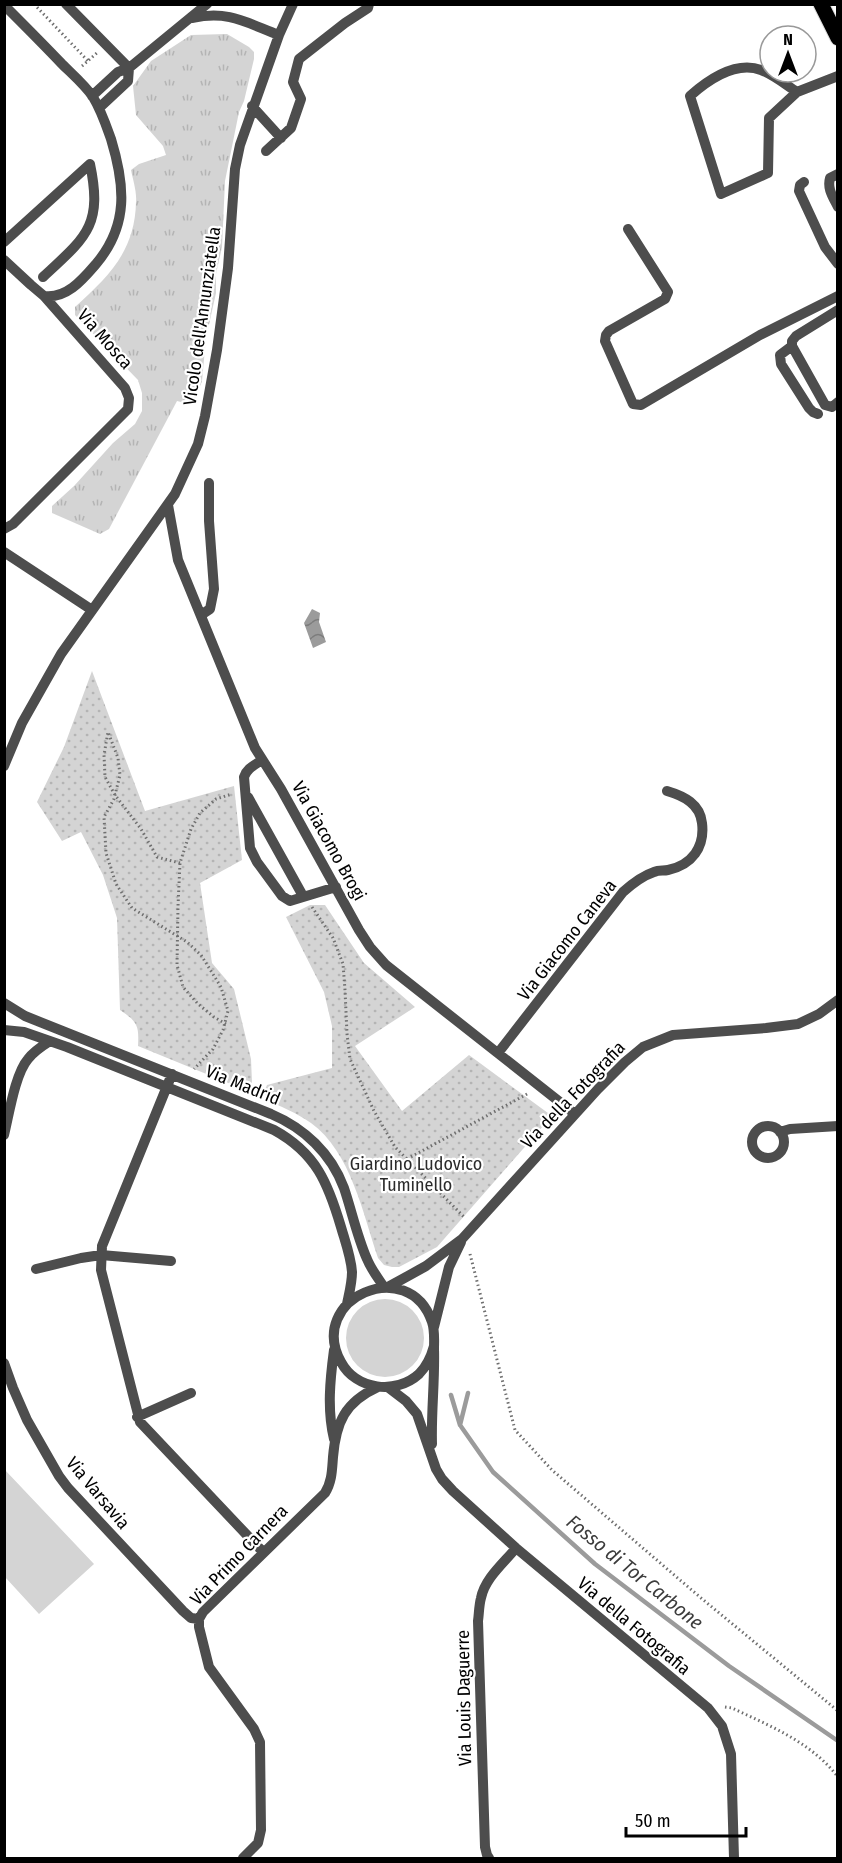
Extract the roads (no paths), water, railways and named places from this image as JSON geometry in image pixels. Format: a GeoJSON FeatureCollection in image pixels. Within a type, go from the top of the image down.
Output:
{"type":"FeatureCollection","features":[{"type":"Feature","properties":{"kind":"main road"},"geometry":{"type":"LineString","coordinates":[[821,4],[837,38]]}},
{"type":"Feature","properties":{"kind":"street"},"geometry":{"type":"LineString","coordinates":[[66,4],[129,68],[128,81],[99,108]]}},
{"type":"Feature","properties":{"kind":"street"},"geometry":{"type":"LineString","coordinates":[[80,19],[83,4]]}},
{"type":"Feature","properties":{"kind":"street"},"geometry":{"type":"LineString","coordinates":[[92,96],[118,72],[129,68],[207,4]]}},
{"type":"Feature","properties":{"kind":"street","name":"Vicolo dell'Annunziatella"},"geometry":{"type":"LineString","coordinates":[[4,766],[22,723],[71,638],[168,505],[198,444],[214,374],[225,296],[235,170],[240,145],[252,106],[293,4]]}},
{"type":"Feature","properties":{"kind":"street"},"geometry":{"type":"LineString","coordinates":[[266,151],[291,128],[301,99],[293,82],[299,59],[368,8],[369,4]]}},
{"type":"Feature","properties":{"kind":"street"},"geometry":{"type":"LineString","coordinates":[[4,5],[92,96],[99,108],[121,177],[122,211],[111,243],[88,273],[71,289],[59,296],[45,296]]}},
{"type":"Feature","properties":{"kind":"street"},"geometry":{"type":"LineString","coordinates":[[192,18],[222,15],[279,35]]}},
{"type":"Feature","properties":{"kind":"street"},"geometry":{"type":"LineString","coordinates":[[797,92],[769,73],[748,67],[715,77],[690,96],[721,194],[768,173],[769,118],[797,92],[837,76]]}},
{"type":"Feature","properties":{"kind":"street"},"geometry":{"type":"LineString","coordinates":[[252,106],[281,138]]}},
{"type":"Feature","properties":{"kind":"street"},"geometry":{"type":"LineString","coordinates":[[4,242],[90,164],[95,198],[91,221],[77,244],[43,277]]}},
{"type":"Feature","properties":{"kind":"street"},"geometry":{"type":"LineString","coordinates":[[837,174],[830,178],[828,183],[837,207]]}},
{"type":"Feature","properties":{"kind":"street"},"geometry":{"type":"LineString","coordinates":[[804,182],[800,185],[800,191],[825,247],[837,264]]}},
{"type":"Feature","properties":{"kind":"street"},"geometry":{"type":"LineString","coordinates":[[628,229],[668,292],[665,299],[609,331],[606,335],[605,341],[633,404],[641,405],[760,334],[837,296]]}},
{"type":"Feature","properties":{"kind":"street","name":"Via Mosca"},"geometry":{"type":"LineString","coordinates":[[4,260],[45,296],[125,388],[129,398],[128,409],[9,526]]}},
{"type":"Feature","properties":{"kind":"street"},"geometry":{"type":"LineString","coordinates":[[837,310],[795,336],[792,341],[792,346],[825,405],[832,407],[837,402]]}},
{"type":"Feature","properties":{"kind":"street"},"geometry":{"type":"LineString","coordinates":[[792,346],[780,355],[781,364],[809,408],[818,414]]}},
{"type":"Feature","properties":{"kind":"street"},"geometry":{"type":"LineString","coordinates":[[201,615],[210,609],[214,589],[209,483]]}},
{"type":"Feature","properties":{"kind":"street","name":"Via Giacomo Brogi"},"geometry":{"type":"LineString","coordinates":[[168,505],[178,560],[253,743],[362,935],[386,966],[575,1114]]}},
{"type":"Feature","properties":{"kind":"street"},"geometry":{"type":"LineString","coordinates":[[4,552],[92,610]]}},
{"type":"Feature","properties":{"kind":"street"},"geometry":{"type":"LineString","coordinates":[[262,760],[244,777],[249,842],[252,853],[286,900],[290,901],[336,887]]}},
{"type":"Feature","properties":{"kind":"street","name":"Via Giacomo Caneva"},"geometry":{"type":"LineString","coordinates":[[498,1053],[624,892],[637,880],[656,871],[680,866],[697,852],[702,842],[701,817],[696,807],[678,794],[667,791]]}},
{"type":"Feature","properties":{"kind":"street"},"geometry":{"type":"LineString","coordinates":[[246,794],[303,896]]}},
{"type":"Feature","properties":{"kind":"street","name":"Via della Fotografia"},"geometry":{"type":"LineString","coordinates":[[386,1287],[426,1266],[462,1239],[575,1114],[625,1062],[650,1043],[674,1035],[798,1024],[819,1014],[837,1000]]}},
{"type":"Feature","properties":{"kind":"street","name":"Via Madrid"},"geometry":{"type":"LineString","coordinates":[[4,1003],[25,1016],[131,1057],[297,1127],[312,1140],[338,1173],[364,1253],[372,1270],[386,1287]]}},
{"type":"Feature","properties":{"kind":"street","name":"Via Madrid"},"geometry":{"type":"LineString","coordinates":[[4,1030],[24,1032],[50,1041],[274,1130],[289,1139],[307,1155],[327,1184],[352,1271],[347,1304]]}},
{"type":"Feature","properties":{"kind":"street"},"geometry":{"type":"LineString","coordinates":[[4,1135],[12,1099],[24,1063],[50,1041]]}},
{"type":"Feature","properties":{"kind":"street"},"geometry":{"type":"LineString","coordinates":[[125,1071],[131,1057]]}},
{"type":"Feature","properties":{"kind":"street"},"geometry":{"type":"LineString","coordinates":[[172,1074],[102,1246],[101,1270],[136,1404],[137,1417],[142,1425],[263,1552]]}},
{"type":"Feature","properties":{"kind":"street"},"geometry":{"type":"LineString","coordinates":[[780,1132],[837,1126]]}},
{"type":"Feature","properties":{"kind":"street","name":"Via della Fotografia"},"geometry":{"type":"LineString","coordinates":[[434,1328],[449,1268],[462,1239]]}},
{"type":"Feature","properties":{"kind":"street"},"geometry":{"type":"LineString","coordinates":[[36,1269],[101,1255],[171,1261]]}},
{"type":"Feature","properties":{"kind":"street"},"geometry":{"type":"LineString","coordinates":[[386,1287],[402,1290],[415,1297],[425,1308],[434,1328],[434,1346],[426,1365],[419,1374],[410,1381],[383,1387],[359,1381],[350,1374],[342,1366],[334,1344],[335,1327],[347,1304],[360,1293],[386,1287]]}},
{"type":"Feature","properties":{"kind":"street","name":"Via Primo Carnera"},"geometry":{"type":"LineString","coordinates":[[243,1858],[258,1843],[261,1830],[260,1746],[254,1729],[211,1671],[200,1637],[199,1619],[203,1612],[328,1488],[332,1472],[334,1442],[330,1418],[330,1386],[334,1344]]}},
{"type":"Feature","properties":{"kind":"street","name":"Via della Fotografia"},"geometry":{"type":"LineString","coordinates":[[433,1457],[431,1415],[435,1371],[434,1346]]}},
{"type":"Feature","properties":{"kind":"street","name":"Via Varsavia"},"geometry":{"type":"LineString","coordinates":[[4,1363],[27,1420],[48,1459],[68,1488],[183,1611],[191,1618],[199,1619]]}},
{"type":"Feature","properties":{"kind":"street","name":"Via della Fotografia"},"geometry":{"type":"LineString","coordinates":[[383,1387],[406,1401],[417,1414],[439,1474],[453,1491],[516,1548],[699,1703],[708,1708],[722,1726],[731,1754],[734,1858]]}},
{"type":"Feature","properties":{"kind":"street","name":"Via Primo Carnera"},"geometry":{"type":"LineString","coordinates":[[334,1442],[341,1420],[350,1405],[361,1396],[383,1387]]}},
{"type":"Feature","properties":{"kind":"street"},"geometry":{"type":"LineString","coordinates":[[137,1417],[191,1393]]}},
{"type":"Feature","properties":{"kind":"street","name":"Via Louis Daguerre"},"geometry":{"type":"LineString","coordinates":[[489,1858],[485,1847],[478,1621],[481,1598],[485,1588],[516,1548]]}},
{"type":"Feature","properties":{"kind":"water"},"geometry":{"type":"Polygon","coordinates":[[[312,609],[320,613],[319,622],[326,642],[313,648],[304,623],[312,609]]]}},
{"type":"Feature","properties":{"kind":"waterway","name":"Fosso di Tor Carbone"},"geometry":{"type":"LineString","coordinates":[[468,1393],[460,1425],[493,1472],[595,1564],[729,1666],[838,1741]]}},
{"type":"Feature","properties":{"kind":"waterway"},"geometry":{"type":"LineString","coordinates":[[451,1395],[460,1425]]}},
{"type":"Feature","properties":{"kind":"park label","name":"Giardino Ludovico Tuminello"},"geometry":{"type":"Point","coordinates":[416,1174]}}]}
